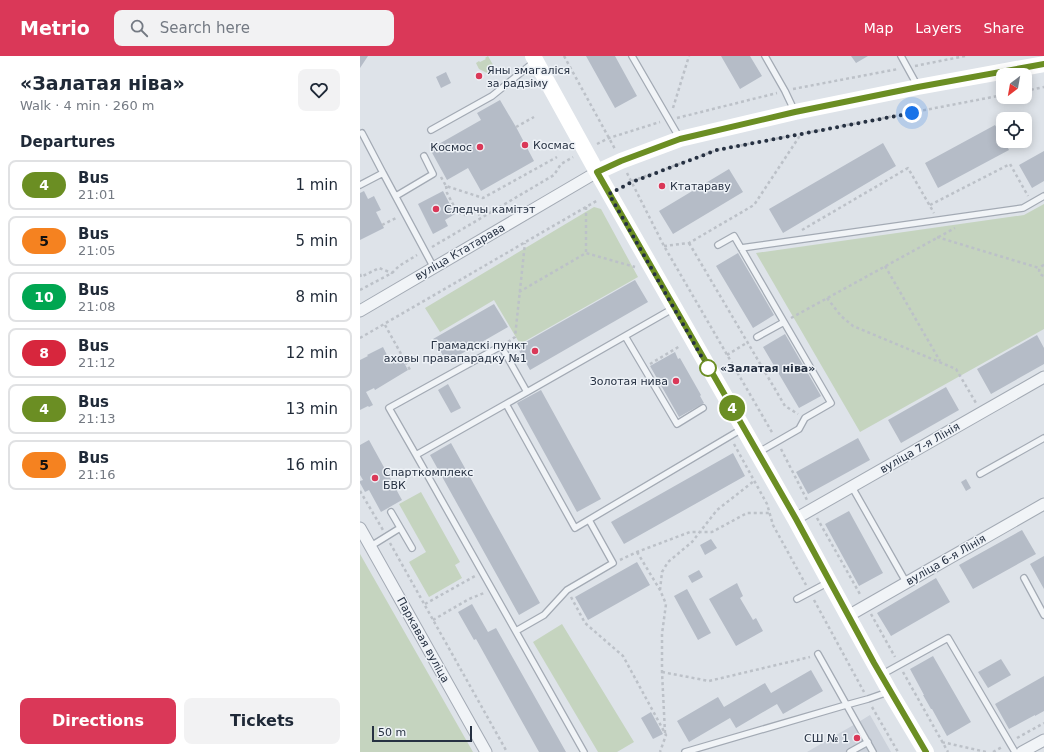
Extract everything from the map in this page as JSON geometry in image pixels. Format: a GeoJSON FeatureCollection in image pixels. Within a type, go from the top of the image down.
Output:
{"type":"FeatureCollection","features":[{"type":"Feature","properties":{"kind":"street"},"geometry":{"type":"LineString","coordinates":[[535,58],[597,172],[604,199],[674,308],[796,519],[890,692],[926,752]]}},
{"type":"Feature","properties":{"kind":"street","name":"вуліца Ктатарава"},"geometry":{"type":"LineString","coordinates":[[360,311],[597,172],[621,161],[680,139],[795,112],[1039,63]]}},
{"type":"Feature","properties":{"kind":"street","name":"вуліца 7-я Лінія"},"geometry":{"type":"LineString","coordinates":[[796,519],[1044,377]]}},
{"type":"Feature","properties":{"kind":"street","name":"вуліца 6-я Лінія"},"geometry":{"type":"LineString","coordinates":[[848,616],[1044,504]]}},
{"type":"Feature","properties":{"kind":"street","name":"Паркавая вуліца"},"geometry":{"type":"LineString","coordinates":[[360,528],[486,752]]}},
{"type":"Feature","properties":{"kind":"street"},"geometry":{"type":"LineString","coordinates":[[1022,752],[1044,740]]}},
{"type":"Feature","properties":{"kind":"lane"},"geometry":{"type":"LineString","coordinates":[[632,56],[680,139]]}},
{"type":"Feature","properties":{"kind":"lane"},"geometry":{"type":"LineString","coordinates":[[765,56],[795,112]]}},
{"type":"Feature","properties":{"kind":"lane"},"geometry":{"type":"LineString","coordinates":[[901,56],[918,87]]}},
{"type":"Feature","properties":{"kind":"lane"},"geometry":{"type":"LineString","coordinates":[[431,130],[492,96],[535,58]]}},
{"type":"Feature","properties":{"kind":"lane"},"geometry":{"type":"LineString","coordinates":[[362,133],[434,268]]}},
{"type":"Feature","properties":{"kind":"lane"},"geometry":{"type":"LineString","coordinates":[[396,196],[433,174],[424,156]]}},
{"type":"Feature","properties":{"kind":"lane"},"geometry":{"type":"LineString","coordinates":[[360,185],[383,173]]}},
{"type":"Feature","properties":{"kind":"lane"},"geometry":{"type":"LineString","coordinates":[[741,248],[1022,208],[1044,196]]}},
{"type":"Feature","properties":{"kind":"lane"},"geometry":{"type":"LineString","coordinates":[[718,245],[734,236],[831,403],[805,418],[799,429],[758,453]]}},
{"type":"Feature","properties":{"kind":"lane"},"geometry":{"type":"LineString","coordinates":[[416,455],[674,308]]}},
{"type":"Feature","properties":{"kind":"lane"},"geometry":{"type":"LineString","coordinates":[[758,337],[784,322]]}},
{"type":"Feature","properties":{"kind":"lane"},"geometry":{"type":"LineString","coordinates":[[625,336],[677,424],[703,408]]}},
{"type":"Feature","properties":{"kind":"lane"},"geometry":{"type":"LineString","coordinates":[[527,392],[501,346],[389,408],[584,752]]}},
{"type":"Feature","properties":{"kind":"lane"},"geometry":{"type":"LineString","coordinates":[[506,404],[574,528],[743,428]]}},
{"type":"Feature","properties":{"kind":"lane"},"geometry":{"type":"LineString","coordinates":[[980,474],[1044,438]]}},
{"type":"Feature","properties":{"kind":"lane"},"geometry":{"type":"LineString","coordinates":[[852,487],[906,582]]}},
{"type":"Feature","properties":{"kind":"lane"},"geometry":{"type":"LineString","coordinates":[[391,512],[412,548]]}},
{"type":"Feature","properties":{"kind":"lane"},"geometry":{"type":"LineString","coordinates":[[516,631],[544,615],[567,590],[613,563],[589,520]]}},
{"type":"Feature","properties":{"kind":"lane"},"geometry":{"type":"LineString","coordinates":[[371,546],[400,528]]}},
{"type":"Feature","properties":{"kind":"lane"},"geometry":{"type":"LineString","coordinates":[[1024,578],[1044,615]]}},
{"type":"Feature","properties":{"kind":"lane"},"geometry":{"type":"LineString","coordinates":[[797,599],[829,582]]}},
{"type":"Feature","properties":{"kind":"lane"},"geometry":{"type":"LineString","coordinates":[[881,675],[948,638],[1015,752]]}},
{"type":"Feature","properties":{"kind":"lane"},"geometry":{"type":"LineString","coordinates":[[818,654],[873,752]]}},
{"type":"Feature","properties":{"kind":"lane"},"geometry":{"type":"LineString","coordinates":[[686,752],[890,692]]}},
{"type":"Feature","properties":{"kind":"lane"},"geometry":{"type":"LineString","coordinates":[[850,752],[868,742]]}},
{"type":"Feature","properties":{"kind":"path"},"geometry":{"type":"LineString","coordinates":[[564,56],[609,138],[664,246],[778,442],[812,510],[948,752]]}},
{"type":"Feature","properties":{"kind":"path"},"geometry":{"type":"LineString","coordinates":[[669,120],[689,56]]}},
{"type":"Feature","properties":{"kind":"path"},"geometry":{"type":"LineString","coordinates":[[1032,90],[1044,87]]}},
{"type":"Feature","properties":{"kind":"path"},"geometry":{"type":"LineString","coordinates":[[360,338],[385,325],[594,202],[604,199],[632,182],[717,150],[996,96]]}},
{"type":"Feature","properties":{"kind":"path"},"geometry":{"type":"LineString","coordinates":[[516,127],[534,117]]}},
{"type":"Feature","properties":{"kind":"path"},"geometry":{"type":"LineString","coordinates":[[664,246],[689,242],[754,205],[802,134]]}},
{"type":"Feature","properties":{"kind":"path"},"geometry":{"type":"LineString","coordinates":[[360,290],[554,175],[561,164],[609,138]]}},
{"type":"Feature","properties":{"kind":"path"},"geometry":{"type":"LineString","coordinates":[[446,186],[483,198],[557,157]]}},
{"type":"Feature","properties":{"kind":"path"},"geometry":{"type":"LineString","coordinates":[[930,205],[1010,164],[1032,203]]}},
{"type":"Feature","properties":{"kind":"path"},"geometry":{"type":"LineString","coordinates":[[800,231],[908,168],[938,220]]}},
{"type":"Feature","properties":{"kind":"path"},"geometry":{"type":"LineString","coordinates":[[433,174],[438,172],[446,186],[447,193],[457,212],[465,215],[476,209],[481,218]]}},
{"type":"Feature","properties":{"kind":"path"},"geometry":{"type":"LineString","coordinates":[[594,202],[604,199]]}},
{"type":"Feature","properties":{"kind":"path"},"geometry":{"type":"LineString","coordinates":[[586,207],[586,253]]}},
{"type":"Feature","properties":{"kind":"path"},"geometry":{"type":"LineString","coordinates":[[382,225],[400,216]]}},
{"type":"Feature","properties":{"kind":"path"},"geometry":{"type":"LineString","coordinates":[[784,322],[957,226]]}},
{"type":"Feature","properties":{"kind":"path"},"geometry":{"type":"LineString","coordinates":[[937,237],[1039,268],[1044,265]]}},
{"type":"Feature","properties":{"kind":"path"},"geometry":{"type":"LineString","coordinates":[[689,242],[785,406],[805,418]]}},
{"type":"Feature","properties":{"kind":"path"},"geometry":{"type":"LineString","coordinates":[[501,346],[515,337],[525,243]]}},
{"type":"Feature","properties":{"kind":"path"},"geometry":{"type":"LineString","coordinates":[[520,292],[586,253],[637,268],[633,261]]}},
{"type":"Feature","properties":{"kind":"path"},"geometry":{"type":"LineString","coordinates":[[885,266],[940,362]]}},
{"type":"Feature","properties":{"kind":"path"},"geometry":{"type":"LineString","coordinates":[[360,274],[361,277],[379,268],[392,272]]}},
{"type":"Feature","properties":{"kind":"path"},"geometry":{"type":"LineString","coordinates":[[1039,268],[1040,274],[1044,276]]}},
{"type":"Feature","properties":{"kind":"path"},"geometry":{"type":"LineString","coordinates":[[827,298],[841,316],[853,326],[956,369],[982,412]]}},
{"type":"Feature","properties":{"kind":"path"},"geometry":{"type":"LineString","coordinates":[[385,325],[410,370]]}},
{"type":"Feature","properties":{"kind":"path"},"geometry":{"type":"LineString","coordinates":[[727,354],[758,337]]}},
{"type":"Feature","properties":{"kind":"path"},"geometry":{"type":"LineString","coordinates":[[644,368],[681,346],[677,340]]}},
{"type":"Feature","properties":{"kind":"path"},"geometry":{"type":"LineString","coordinates":[[730,437],[767,504],[773,525],[898,752]]}},
{"type":"Feature","properties":{"kind":"path"},"geometry":{"type":"LineString","coordinates":[[660,590],[662,572],[668,562],[692,542],[717,510],[754,481]]}},
{"type":"Feature","properties":{"kind":"path"},"geometry":{"type":"LineString","coordinates":[[360,490],[507,752]]}},
{"type":"Feature","properties":{"kind":"path"},"geometry":{"type":"LineString","coordinates":[[613,563],[637,552],[690,532],[712,532],[747,513],[770,513]]}},
{"type":"Feature","properties":{"kind":"path"},"geometry":{"type":"LineString","coordinates":[[637,552],[660,590],[666,604],[662,634],[662,672],[666,735],[660,752]]}},
{"type":"Feature","properties":{"kind":"path"},"geometry":{"type":"LineString","coordinates":[[425,604],[482,572]]}},
{"type":"Feature","properties":{"kind":"path"},"geometry":{"type":"LineString","coordinates":[[434,620],[469,599],[492,589]]}},
{"type":"Feature","properties":{"kind":"path"},"geometry":{"type":"LineString","coordinates":[[567,590],[585,623],[623,656],[666,735]]}},
{"type":"Feature","properties":{"kind":"path"},"geometry":{"type":"LineString","coordinates":[[662,672],[709,681],[818,654]]}},
{"type":"Feature","properties":{"kind":"path"},"geometry":{"type":"LineString","coordinates":[[942,742],[986,752]]}},
{"type":"Feature","properties":{"kind":"shaded area","name":"СШ № 1"},"geometry":{"type":"Polygon","coordinates":[[[870,715],[891,752],[807,752],[857,723],[870,715]]]}},
{"type":"Feature","properties":{"kind":"green space"},"geometry":{"type":"Polygon","coordinates":[[[488,56],[496,70],[491,75],[479,69],[476,63],[486,59],[485,58],[488,56]]]}},
{"type":"Feature","properties":{"kind":"green space"},"geometry":{"type":"Polygon","coordinates":[[[1044,204],[1044,329],[860,432],[756,253],[1024,215],[1044,204]]]}},
{"type":"Feature","properties":{"kind":"green space"},"geometry":{"type":"Polygon","coordinates":[[[594,207],[601,209],[638,277],[520,344],[494,300],[440,332],[425,308],[594,207]]]}},
{"type":"Feature","properties":{"kind":"green space"},"geometry":{"type":"Polygon","coordinates":[[[421,492],[460,562],[455,565],[462,578],[429,597],[409,562],[426,552],[399,504],[421,492]]]}},
{"type":"Feature","properties":{"kind":"green space"},"geometry":{"type":"Polygon","coordinates":[[[360,554],[473,752],[360,752],[360,554]]]}},
{"type":"Feature","properties":{"kind":"green space"},"geometry":{"type":"Polygon","coordinates":[[[562,624],[634,742],[617,752],[598,752],[533,642],[562,624]]]}},
{"type":"Feature","properties":{"kind":"building"},"geometry":{"type":"Polygon","coordinates":[[[360,56],[368,56],[360,68],[360,56]]]}},
{"type":"Feature","properties":{"kind":"building"},"geometry":{"type":"Polygon","coordinates":[[[586,56],[615,56],[637,96],[615,108],[586,56]]]}},
{"type":"Feature","properties":{"kind":"building"},"geometry":{"type":"Polygon","coordinates":[[[721,56],[750,56],[762,76],[740,89],[721,56]]]}},
{"type":"Feature","properties":{"kind":"building"},"geometry":{"type":"Polygon","coordinates":[[[851,56],[868,56],[856,63],[851,56]]]}},
{"type":"Feature","properties":{"kind":"building"},"geometry":{"type":"Polygon","coordinates":[[[446,72],[451,83],[441,88],[436,77],[446,72]]]}},
{"type":"Feature","properties":{"kind":"building","name":"Космос"},"geometry":{"type":"Polygon","coordinates":[[[500,100],[534,161],[481,191],[468,168],[447,180],[430,149],[481,120],[477,113],[500,100]]]}},
{"type":"Feature","properties":{"kind":"building"},"geometry":{"type":"Polygon","coordinates":[[[995,125],[996,148],[1008,148],[1009,150],[938,188],[925,163],[995,125]]]}},
{"type":"Feature","properties":{"kind":"building"},"geometry":{"type":"Polygon","coordinates":[[[883,143],[896,166],[783,233],[769,209],[883,143]]]}},
{"type":"Feature","properties":{"kind":"building"},"geometry":{"type":"Polygon","coordinates":[[[1044,151],[1044,181],[1032,188],[1019,165],[1044,151]]]}},
{"type":"Feature","properties":{"kind":"building"},"geometry":{"type":"Polygon","coordinates":[[[729,169],[743,192],[673,234],[659,211],[729,169]]]}},
{"type":"Feature","properties":{"kind":"building"},"geometry":{"type":"Polygon","coordinates":[[[364,191],[368,199],[374,196],[381,210],[376,212],[384,228],[360,240],[360,193],[364,191]]]}},
{"type":"Feature","properties":{"kind":"building","name":"Следчы камітэт"},"geometry":{"type":"Polygon","coordinates":[[[443,191],[455,214],[445,220],[448,226],[433,234],[418,204],[443,191]]]}},
{"type":"Feature","properties":{"kind":"building"},"geometry":{"type":"Polygon","coordinates":[[[738,253],[774,315],[753,328],[716,266],[738,253]]]}},
{"type":"Feature","properties":{"kind":"building"},"geometry":{"type":"Polygon","coordinates":[[[635,280],[648,302],[530,370],[517,347],[635,280]]]}},
{"type":"Feature","properties":{"kind":"building"},"geometry":{"type":"Polygon","coordinates":[[[494,304],[508,327],[447,362],[433,339],[494,304]]]}},
{"type":"Feature","properties":{"kind":"building"},"geometry":{"type":"Polygon","coordinates":[[[785,334],[821,396],[799,408],[763,347],[785,334]]]}},
{"type":"Feature","properties":{"kind":"building"},"geometry":{"type":"Polygon","coordinates":[[[1037,335],[1044,348],[1044,364],[991,394],[977,369],[1037,335]]]}},
{"type":"Feature","properties":{"kind":"building"},"geometry":{"type":"Polygon","coordinates":[[[383,347],[389,359],[396,355],[397,359],[401,357],[408,370],[375,390],[374,388],[366,392],[373,405],[360,410],[360,360],[383,347]]]}},
{"type":"Feature","properties":{"kind":"building","name":"Золотая нива"},"geometry":{"type":"Polygon","coordinates":[[[675,352],[678,359],[680,358],[704,403],[679,417],[650,366],[675,352]]]}},
{"type":"Feature","properties":{"kind":"building"},"geometry":{"type":"Polygon","coordinates":[[[448,384],[461,408],[451,413],[438,390],[448,384]]]}},
{"type":"Feature","properties":{"kind":"building"},"geometry":{"type":"Polygon","coordinates":[[[946,387],[959,410],[901,443],[888,420],[946,387]]]}},
{"type":"Feature","properties":{"kind":"building"},"geometry":{"type":"Polygon","coordinates":[[[541,390],[601,499],[577,512],[517,403],[541,390]]]}},
{"type":"Feature","properties":{"kind":"building"},"geometry":{"type":"Polygon","coordinates":[[[858,438],[870,460],[808,494],[796,472],[858,438]]]}},
{"type":"Feature","properties":{"kind":"building","name":"Спарткомплекс БВК"},"geometry":{"type":"Polygon","coordinates":[[[369,440],[402,500],[381,512],[369,490],[365,492],[360,483],[360,481],[363,480],[360,475],[360,445],[369,440]]]}},
{"type":"Feature","properties":{"kind":"building"},"geometry":{"type":"Polygon","coordinates":[[[451,443],[540,603],[519,615],[430,455],[451,443]]]}},
{"type":"Feature","properties":{"kind":"building"},"geometry":{"type":"Polygon","coordinates":[[[733,453],[745,476],[624,544],[611,522],[733,453]]]}},
{"type":"Feature","properties":{"kind":"building"},"geometry":{"type":"Polygon","coordinates":[[[966,479],[971,488],[966,491],[961,482],[966,479]]]}},
{"type":"Feature","properties":{"kind":"building"},"geometry":{"type":"Polygon","coordinates":[[[849,511],[883,573],[859,586],[825,524],[849,511]]]}},
{"type":"Feature","properties":{"kind":"building"},"geometry":{"type":"Polygon","coordinates":[[[1022,530],[1036,554],[973,589],[959,565],[1022,530]]]}},
{"type":"Feature","properties":{"kind":"building"},"geometry":{"type":"Polygon","coordinates":[[[711,539],[717,548],[705,555],[700,545],[711,539]]]}},
{"type":"Feature","properties":{"kind":"building"},"geometry":{"type":"Polygon","coordinates":[[[1044,556],[1044,589],[1030,564],[1044,556]]]}},
{"type":"Feature","properties":{"kind":"building"},"geometry":{"type":"Polygon","coordinates":[[[637,562],[650,585],[588,620],[575,597],[637,562]]]}},
{"type":"Feature","properties":{"kind":"building"},"geometry":{"type":"Polygon","coordinates":[[[699,570],[703,577],[692,583],[688,576],[699,570]]]}},
{"type":"Feature","properties":{"kind":"building"},"geometry":{"type":"Polygon","coordinates":[[[936,578],[950,602],[891,636],[877,613],[936,578]]]}},
{"type":"Feature","properties":{"kind":"building"},"geometry":{"type":"Polygon","coordinates":[[[737,583],[743,596],[740,598],[753,620],[756,618],[763,631],[736,646],[709,599],[737,583]]]}},
{"type":"Feature","properties":{"kind":"building"},"geometry":{"type":"Polygon","coordinates":[[[687,589],[711,633],[698,640],[674,596],[687,589]]]}},
{"type":"Feature","properties":{"kind":"building"},"geometry":{"type":"Polygon","coordinates":[[[472,604],[488,632],[496,628],[566,752],[539,752],[476,639],[474,640],[458,612],[472,604]]]}},
{"type":"Feature","properties":{"kind":"building"},"geometry":{"type":"Polygon","coordinates":[[[933,656],[971,722],[947,736],[910,669],[933,656]]]}},
{"type":"Feature","properties":{"kind":"building"},"geometry":{"type":"Polygon","coordinates":[[[1001,659],[1011,675],[988,688],[978,672],[1001,659]]]}},
{"type":"Feature","properties":{"kind":"building"},"geometry":{"type":"Polygon","coordinates":[[[811,670],[823,691],[783,714],[777,704],[736,728],[730,718],[689,742],[677,721],[718,697],[724,707],[765,683],[771,693],[811,670]]]}},
{"type":"Feature","properties":{"kind":"building"},"geometry":{"type":"Polygon","coordinates":[[[1044,676],[1044,711],[1009,729],[995,704],[1044,676]]]}},
{"type":"Feature","properties":{"kind":"building"},"geometry":{"type":"Polygon","coordinates":[[[651,712],[663,734],[653,739],[641,718],[651,712]]]}},
{"type":"Feature","properties":{"kind":"bus line","name":"4"},"geometry":{"type":"LineString","coordinates":[[926,752],[890,692],[796,519],[597,172],[621,161],[680,139],[795,112],[918,87],[1044,64]]}},
{"type":"Feature","properties":{"kind":"place","name":"Яны змагаліся за радзіму"},"geometry":{"type":"Point","coordinates":[479,76]}},
{"type":"Feature","properties":{"kind":"place","name":"Космас"},"geometry":{"type":"Point","coordinates":[525,145]}},
{"type":"Feature","properties":{"kind":"place","name":"Космос"},"geometry":{"type":"Point","coordinates":[480,147]}},
{"type":"Feature","properties":{"kind":"place","name":"Ктатараву"},"geometry":{"type":"Point","coordinates":[662,186]}},
{"type":"Feature","properties":{"kind":"place","name":"Следчы камітэт"},"geometry":{"type":"Point","coordinates":[436,209]}},
{"type":"Feature","properties":{"kind":"place","name":"Грамадскі пункт аховы правапарадку №1"},"geometry":{"type":"Point","coordinates":[535,351]}},
{"type":"Feature","properties":{"kind":"place","name":"«Залатая ніва»"},"geometry":{"type":"Point","coordinates":[708,368]}},
{"type":"Feature","properties":{"kind":"place","name":"Золотая нива"},"geometry":{"type":"Point","coordinates":[676,381]}},
{"type":"Feature","properties":{"kind":"place","name":"Спарткомплекс БВК"},"geometry":{"type":"Point","coordinates":[375,478]}},
{"type":"Feature","properties":{"kind":"place","name":"СШ № 1"},"geometry":{"type":"Point","coordinates":[857,738]}},
{"type":"Feature","properties":{"kind":"route"},"geometry":{"type":"LineString","coordinates":[[708,368],[609,194],[632,182],[717,150],[912,113]]}}]}
